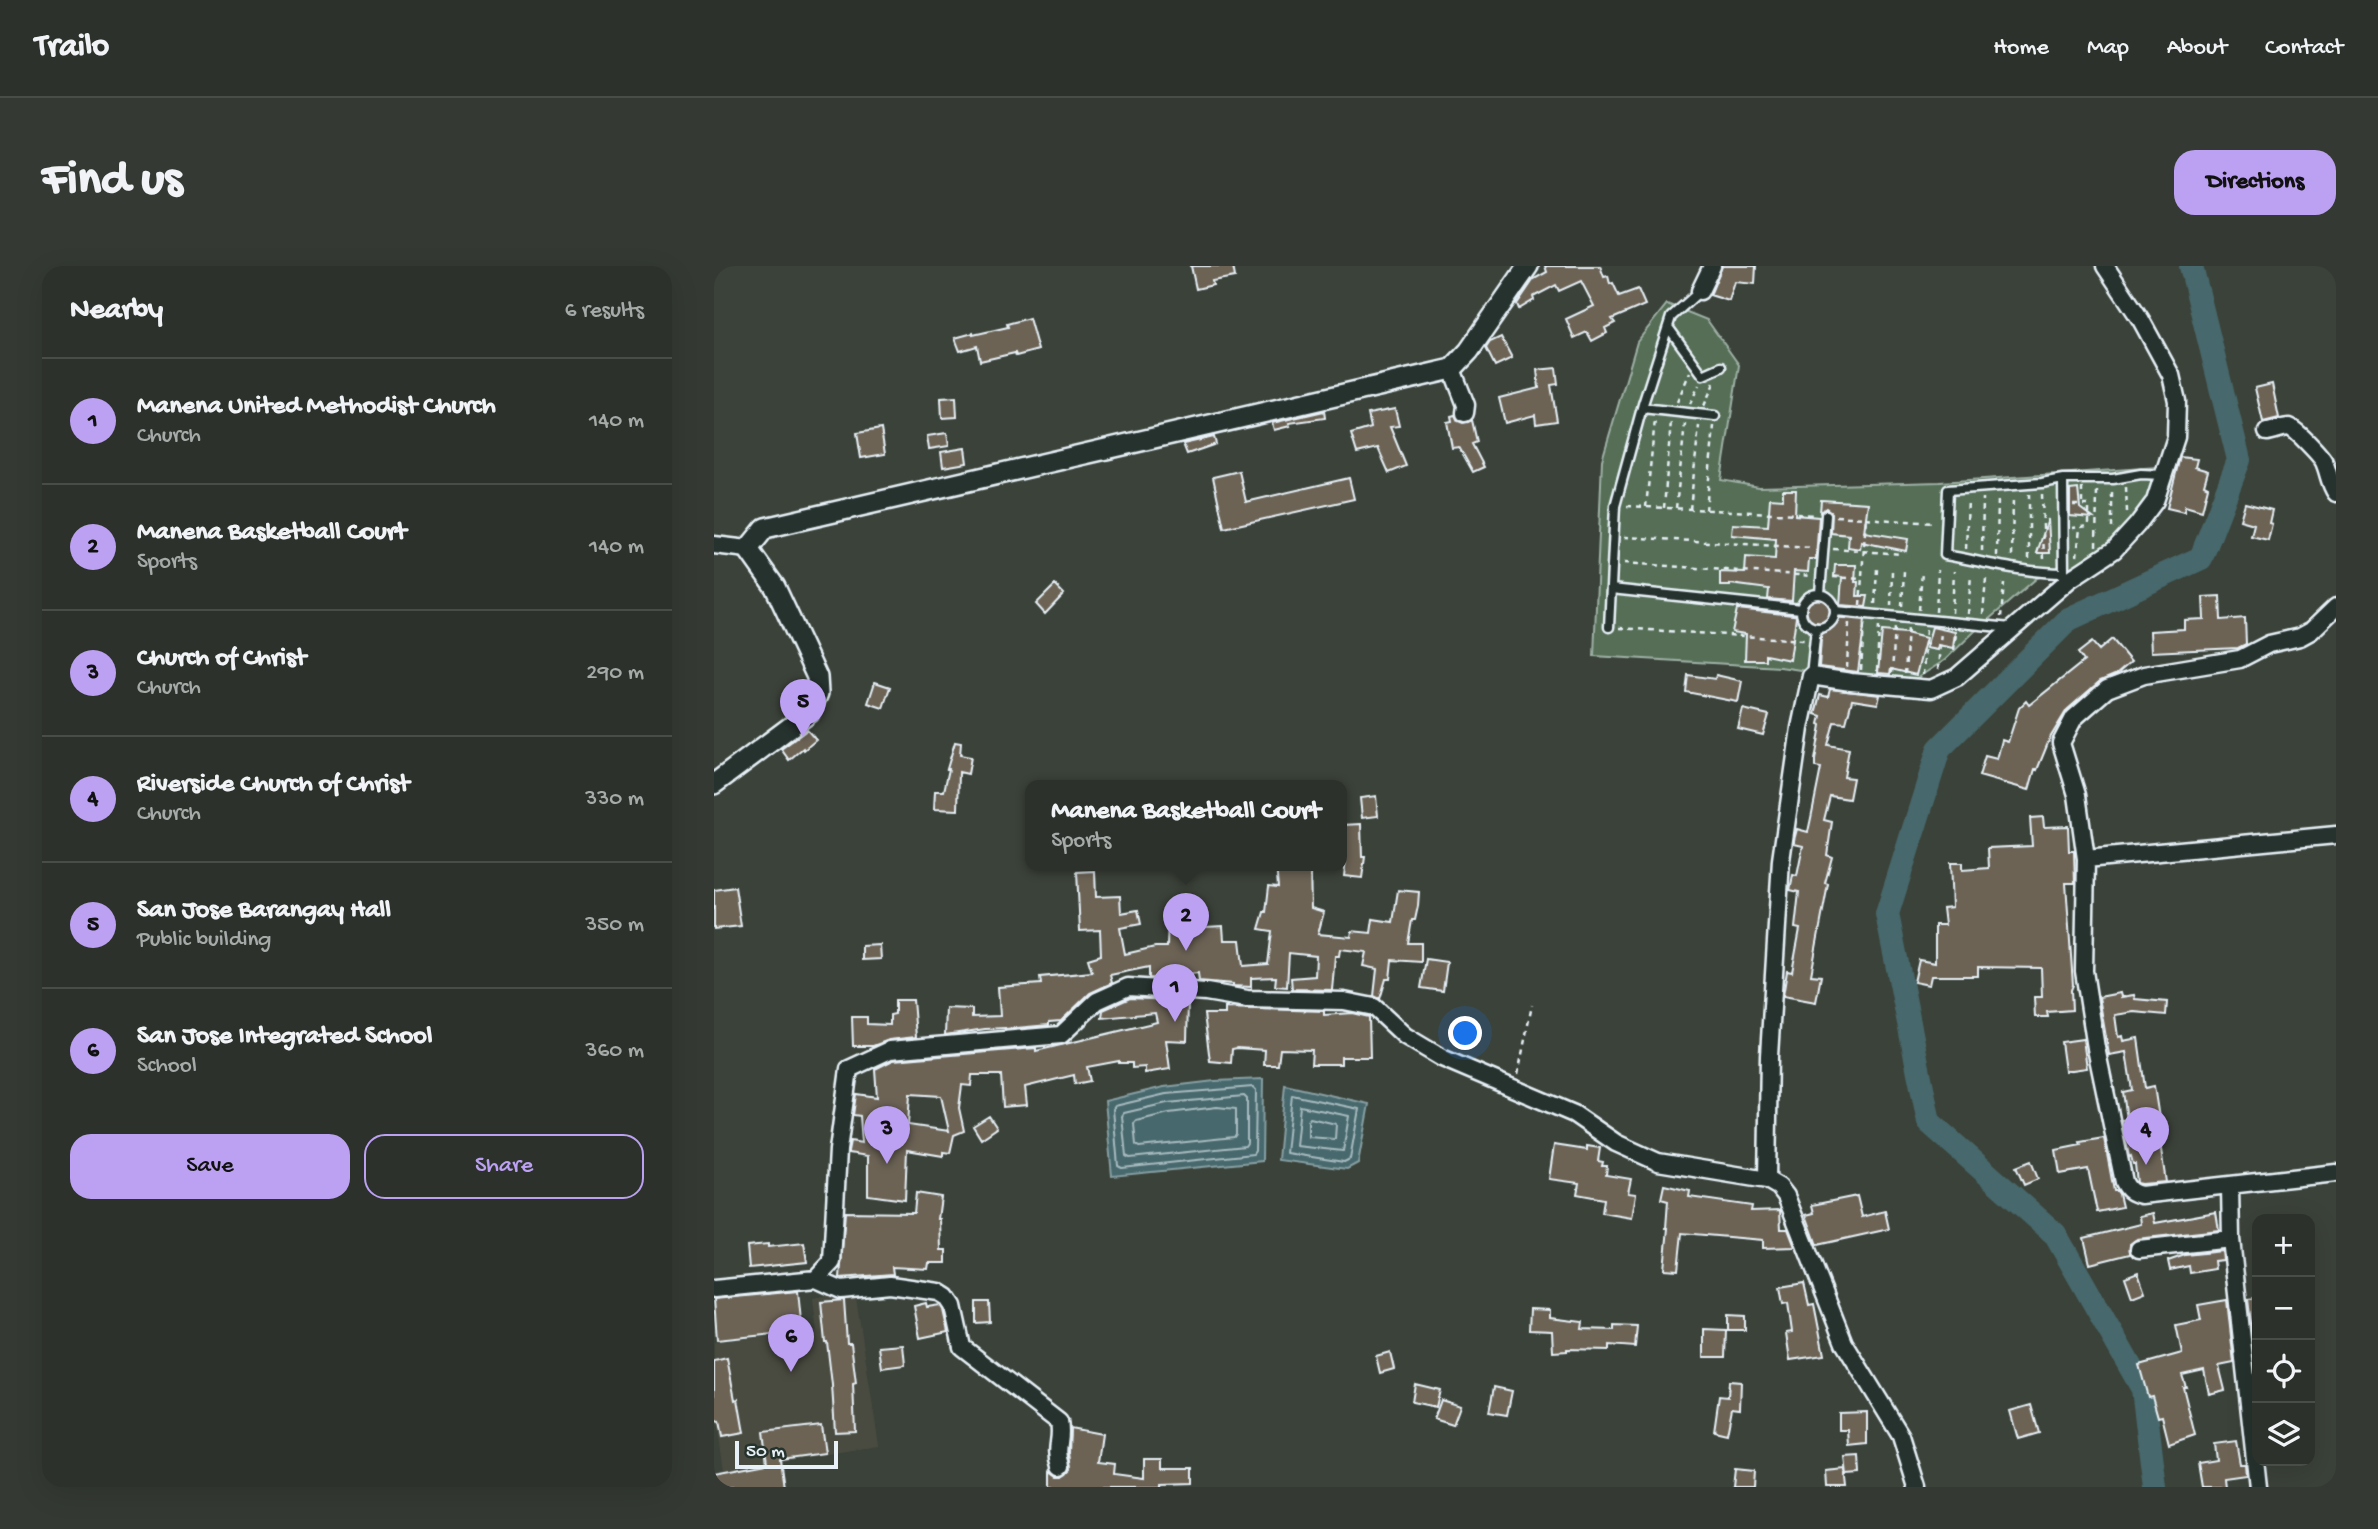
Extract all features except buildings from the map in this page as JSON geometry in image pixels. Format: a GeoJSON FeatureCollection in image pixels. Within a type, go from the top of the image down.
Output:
{"type":"FeatureCollection","features":[{"type":"Feature","properties":{"kind":"street"},"geometry":{"type":"LineString","coordinates":[[748,549],[765,528],[1452,369],[1469,351],[1528,266]]}},
{"type":"Feature","properties":{"kind":"street"},"geometry":{"type":"LineString","coordinates":[[1700,291],[1712,266]]}},
{"type":"Feature","properties":{"kind":"street"},"geometry":{"type":"LineString","coordinates":[[1767,1180],[1769,1056],[1781,860],[1798,741],[1811,676],[1931,690],[1957,677],[2007,628],[2067,576],[2114,550],[2155,501],[2176,437],[2177,401],[2171,374],[2141,320],[2105,266]]}},
{"type":"Feature","properties":{"kind":"street"},"geometry":{"type":"LineString","coordinates":[[1452,369],[1466,405],[1465,413]]}},
{"type":"Feature","properties":{"kind":"street"},"geometry":{"type":"LineString","coordinates":[[2267,432],[2291,427],[2296,430],[2321,456],[2326,465],[2329,483],[2336,493]]}},
{"type":"Feature","properties":{"kind":"street"},"geometry":{"type":"LineString","coordinates":[[714,545],[748,549],[775,587],[817,677],[818,694],[809,713],[714,784]]}},
{"type":"Feature","properties":{"kind":"street"},"geometry":{"type":"LineString","coordinates":[[2336,607],[2300,638],[2269,644],[2241,659],[2144,675],[2106,689],[2074,718],[2061,743],[2077,795],[2086,859],[2084,971],[2096,1048],[2124,1182],[2133,1193],[2141,1195],[2336,1173]]}},
{"type":"Feature","properties":{"kind":"street"},"geometry":{"type":"LineString","coordinates":[[2086,859],[2336,835]]}},
{"type":"Feature","properties":{"kind":"street"},"geometry":{"type":"LineString","coordinates":[[816,1279],[832,1262],[838,1150],[849,1069],[890,1050],[1062,1035],[1097,1001],[1128,987],[1206,992],[1247,999],[1344,1002],[1374,1007],[1405,1036],[1442,1058],[1574,1114],[1616,1143],[1658,1162],[1767,1180],[1779,1187],[1786,1196],[1844,1343],[1901,1436],[1917,1487]]}},
{"type":"Feature","properties":{"kind":"street"},"geometry":{"type":"LineString","coordinates":[[2230,1186],[2231,1239],[2258,1487]]}},
{"type":"Feature","properties":{"kind":"street"},"geometry":{"type":"LineString","coordinates":[[2139,1250],[2231,1239]]}},
{"type":"Feature","properties":{"kind":"street"},"geometry":{"type":"LineString","coordinates":[[714,1289],[816,1279],[841,1290],[890,1285],[939,1292],[947,1297],[953,1306],[962,1347],[1059,1422],[1061,1434],[1056,1451],[1061,1465]]}},
{"type":"Feature","properties":{"kind":"lane"},"geometry":{"type":"LineString","coordinates":[[1609,627],[1615,506],[1671,317],[1700,291]]}},
{"type":"Feature","properties":{"kind":"lane"},"geometry":{"type":"LineString","coordinates":[[1668,327],[1703,376],[1721,368]]}},
{"type":"Feature","properties":{"kind":"lane"},"geometry":{"type":"LineString","coordinates":[[1642,408],[1715,416]]}},
{"type":"Feature","properties":{"kind":"lane"},"geometry":{"type":"LineString","coordinates":[[2063,479],[2067,576],[2012,570],[1982,561],[1945,555],[1948,490],[2013,486],[2063,479],[2164,475]]}},
{"type":"Feature","properties":{"kind":"lane"},"geometry":{"type":"LineString","coordinates":[[1820,593],[1826,515]]}},
{"type":"Feature","properties":{"kind":"lane"},"geometry":{"type":"LineString","coordinates":[[1611,589],[1801,609]]}},
{"type":"Feature","properties":{"kind":"lane"},"geometry":{"type":"LineString","coordinates":[[1820,593],[1831,599],[1836,611],[1829,624],[1816,628],[1804,622],[1801,609],[1807,597],[1820,593]]}},
{"type":"Feature","properties":{"kind":"lane"},"geometry":{"type":"LineString","coordinates":[[1836,611],[2007,628]]}},
{"type":"Feature","properties":{"kind":"lane"},"geometry":{"type":"LineString","coordinates":[[1811,676],[1816,628]]}},
{"type":"Feature","properties":{"kind":"path"},"geometry":{"type":"LineString","coordinates":[[1664,508],[1672,411],[1694,363]]}},
{"type":"Feature","properties":{"kind":"path"},"geometry":{"type":"LineString","coordinates":[[1690,509],[1700,414],[1721,368]]}},
{"type":"Feature","properties":{"kind":"path"},"geometry":{"type":"LineString","coordinates":[[1676,509],[1686,413],[1703,376]]}},
{"type":"Feature","properties":{"kind":"path"},"geometry":{"type":"LineString","coordinates":[[1646,507],[1656,409]]}},
{"type":"Feature","properties":{"kind":"path"},"geometry":{"type":"LineString","coordinates":[[1706,510],[1715,416]]}},
{"type":"Feature","properties":{"kind":"path"},"geometry":{"type":"LineString","coordinates":[[2126,477],[2127,514]]}},
{"type":"Feature","properties":{"kind":"path"},"geometry":{"type":"LineString","coordinates":[[2081,478],[2082,505]]}},
{"type":"Feature","properties":{"kind":"path"},"geometry":{"type":"LineString","coordinates":[[2096,551],[2097,479]]}},
{"type":"Feature","properties":{"kind":"path"},"geometry":{"type":"LineString","coordinates":[[2112,479],[2112,529]]}},
{"type":"Feature","properties":{"kind":"path"},"geometry":{"type":"LineString","coordinates":[[2042,483],[2044,573]]}},
{"type":"Feature","properties":{"kind":"path"},"geometry":{"type":"LineString","coordinates":[[2029,484],[2029,572]]}},
{"type":"Feature","properties":{"kind":"path"},"geometry":{"type":"LineString","coordinates":[[1997,565],[1998,486]]}},
{"type":"Feature","properties":{"kind":"path"},"geometry":{"type":"LineString","coordinates":[[2012,570],[2013,486]]}},
{"type":"Feature","properties":{"kind":"path"},"geometry":{"type":"LineString","coordinates":[[1982,561],[1984,487]]}},
{"type":"Feature","properties":{"kind":"path"},"geometry":{"type":"LineString","coordinates":[[1965,558],[1968,489]]}},
{"type":"Feature","properties":{"kind":"path"},"geometry":{"type":"LineString","coordinates":[[2063,505],[2089,505],[2089,526],[2063,527]]}},
{"type":"Feature","properties":{"kind":"path"},"geometry":{"type":"LineString","coordinates":[[1615,506],[1866,517],[1934,523]]}},
{"type":"Feature","properties":{"kind":"path"},"geometry":{"type":"LineString","coordinates":[[1847,672],[1858,613],[1866,517]]}},
{"type":"Feature","properties":{"kind":"path"},"geometry":{"type":"LineString","coordinates":[[2077,559],[2080,528]]}},
{"type":"Feature","properties":{"kind":"path"},"geometry":{"type":"LineString","coordinates":[[1613,537],[1902,554]]}},
{"type":"Feature","properties":{"kind":"path"},"geometry":{"type":"LineString","coordinates":[[1612,562],[1861,579]]}},
{"type":"Feature","properties":{"kind":"path"},"geometry":{"type":"LineString","coordinates":[[1876,675],[1877,569]]}},
{"type":"Feature","properties":{"kind":"path"},"geometry":{"type":"LineString","coordinates":[[1923,676],[1938,569]]}},
{"type":"Feature","properties":{"kind":"path"},"geometry":{"type":"LineString","coordinates":[[1892,571],[1905,676]]}},
{"type":"Feature","properties":{"kind":"path"},"geometry":{"type":"LineString","coordinates":[[1892,677],[1904,571]]}},
{"type":"Feature","properties":{"kind":"path"},"geometry":{"type":"LineString","coordinates":[[1954,571],[1954,650]]}},
{"type":"Feature","properties":{"kind":"path"},"geometry":{"type":"LineString","coordinates":[[1922,572],[1938,676]]}},
{"type":"Feature","properties":{"kind":"path"},"geometry":{"type":"LineString","coordinates":[[1968,624],[1970,575]]}},
{"type":"Feature","properties":{"kind":"path"},"geometry":{"type":"LineString","coordinates":[[1982,625],[1986,579]]}},
{"type":"Feature","properties":{"kind":"path"},"geometry":{"type":"LineString","coordinates":[[2004,583],[2007,628]]}},
{"type":"Feature","properties":{"kind":"path"},"geometry":{"type":"LineString","coordinates":[[1858,613],[1861,676]]}},
{"type":"Feature","properties":{"kind":"path"},"geometry":{"type":"LineString","coordinates":[[1609,627],[1815,640]]}},
{"type":"Feature","properties":{"kind":"path"},"geometry":{"type":"LineString","coordinates":[[1515,1088],[1532,1005]]}},
{"type":"Feature","properties":{"kind":"shaded area"},"geometry":{"type":"Polygon","coordinates":[[[855,1291],[879,1446],[724,1470],[714,1403],[714,1342],[817,1331],[813,1298],[855,1291]]]}},
{"type":"Feature","properties":{"kind":"green space"},"geometry":{"type":"Polygon","coordinates":[[[1667,304],[1707,320],[1739,365],[1721,480],[1759,487],[1940,482],[2157,467],[2150,499],[2115,543],[2069,568],[2037,578],[1945,660],[1914,680],[1828,674],[1780,667],[1594,656],[1602,460],[1637,342],[1667,304]]]}},
{"type":"Feature","properties":{"kind":"water"},"geometry":{"type":"Polygon","coordinates":[[[1263,1079],[1262,1161],[1112,1176],[1105,1101],[1164,1087],[1263,1079]]]}},
{"type":"Feature","properties":{"kind":"water"},"geometry":{"type":"Polygon","coordinates":[[[1285,1085],[1369,1104],[1358,1163],[1347,1169],[1278,1160],[1285,1085]]]}},
{"type":"Feature","properties":{"kind":"waterway"},"geometry":{"type":"LineString","coordinates":[[2155,1487],[2143,1389],[2055,1234],[1929,1122],[1887,914],[1939,749],[2069,619],[2201,558],[2239,460],[2191,266]]}},
{"type":"Feature","properties":{"kind":"place","name":"San Jose Barangay Hall"},"geometry":{"type":"Point","coordinates":[803,737]}},
{"type":"Feature","properties":{"kind":"place","name":"Manena Basketball Court"},"geometry":{"type":"Point","coordinates":[1186,951]}},
{"type":"Feature","properties":{"kind":"place","name":"Manena United Methodist Church"},"geometry":{"type":"Point","coordinates":[1175,1022]}},
{"type":"Feature","properties":{"kind":"place","name":"Church of Christ"},"geometry":{"type":"Point","coordinates":[887,1164]}},
{"type":"Feature","properties":{"kind":"place","name":"Riverside Church of Christ"},"geometry":{"type":"Point","coordinates":[2146,1165]}},
{"type":"Feature","properties":{"kind":"place","name":"San Jose Integrated School"},"geometry":{"type":"Point","coordinates":[791,1372]}}]}
